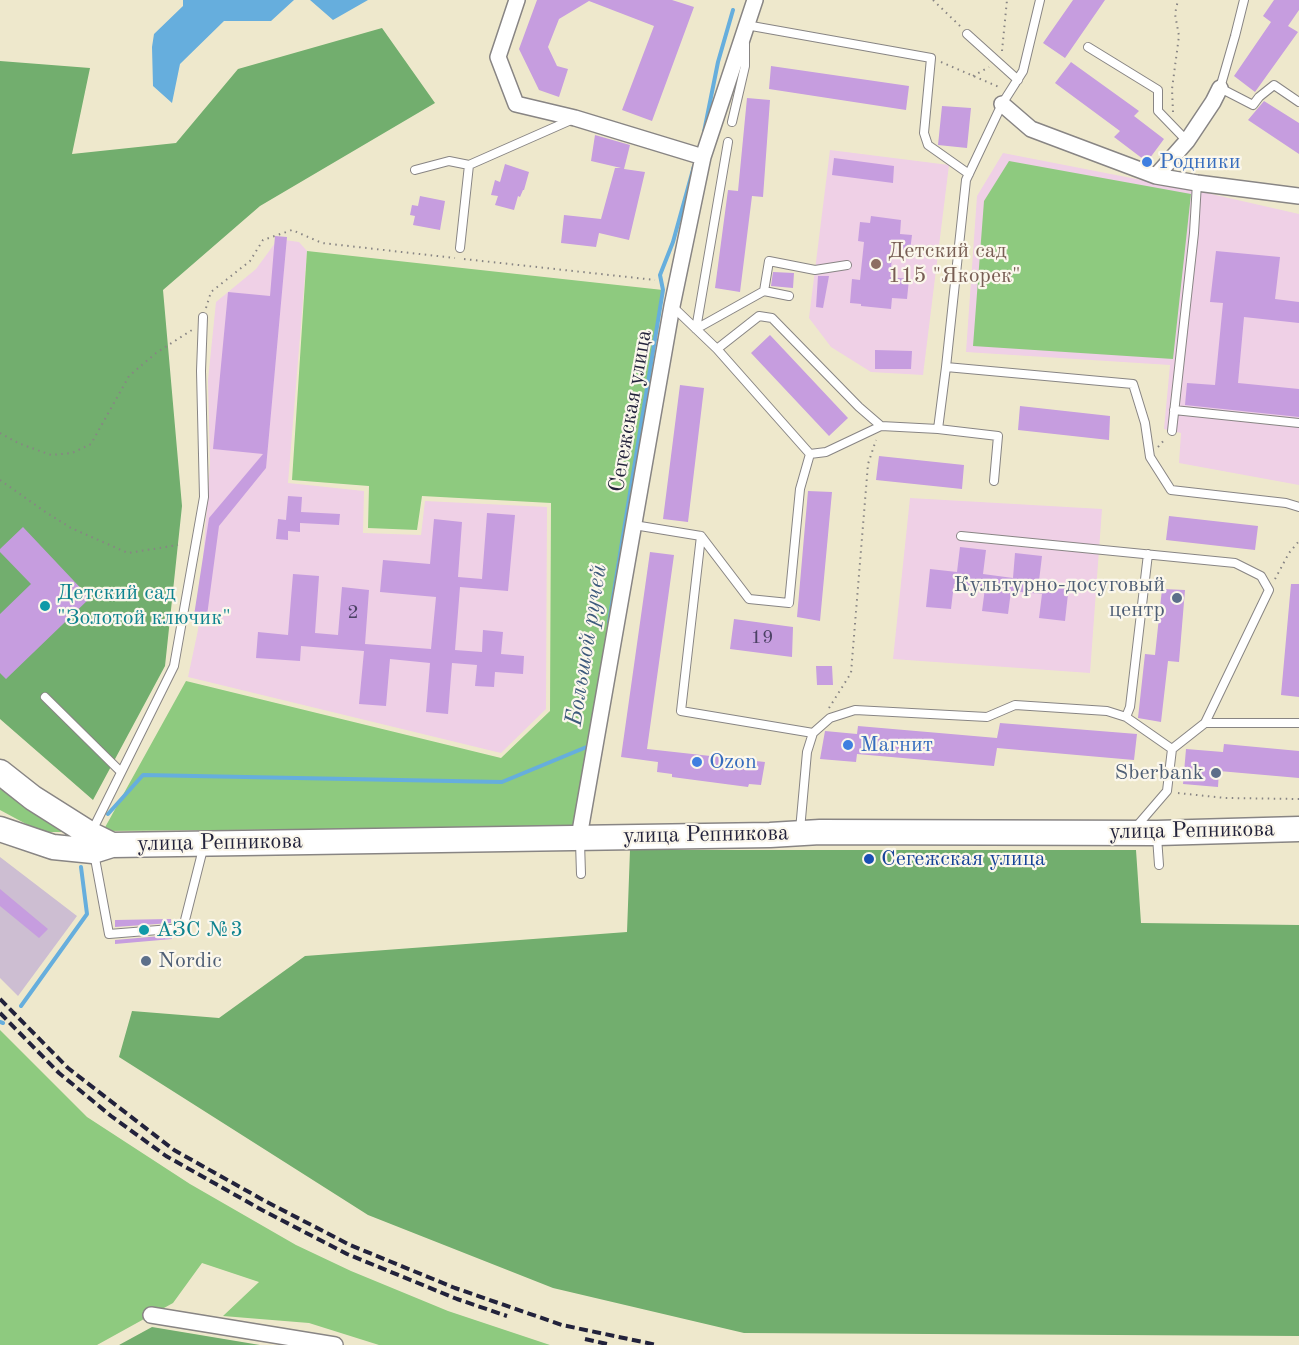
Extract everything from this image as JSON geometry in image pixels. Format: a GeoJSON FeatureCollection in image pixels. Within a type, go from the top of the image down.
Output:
{"type":"FeatureCollection","features":[{"type":"Feature","properties":{"kind":"main road"},"geometry":{"type":"LineString","coordinates":[[0,772],[93,845]]}},
{"type":"Feature","properties":{"kind":"main road","name":"улица Репникова"},"geometry":{"type":"LineString","coordinates":[[0,829],[53,847],[799,833],[1156,833],[1299,830]]}},
{"type":"Feature","properties":{"kind":"street"},"geometry":{"type":"LineString","coordinates":[[517,0],[498,57],[516,104],[575,118],[704,157]]}},
{"type":"Feature","properties":{"kind":"street","name":"Сегежская улица"},"geometry":{"type":"LineString","coordinates":[[579,837],[672,306],[704,157],[746,25],[750,2]]}},
{"type":"Feature","properties":{"kind":"street"},"geometry":{"type":"LineString","coordinates":[[1156,176],[1187,141],[1220,88]]}},
{"type":"Feature","properties":{"kind":"street"},"geometry":{"type":"LineString","coordinates":[[1006,98],[1031,129],[1156,176],[1299,196]]}},
{"type":"Feature","properties":{"kind":"street"},"geometry":{"type":"LineString","coordinates":[[151,1315],[335,1345]]}},
{"type":"Feature","properties":{"kind":"lane"},"geometry":{"type":"LineString","coordinates":[[938,429],[966,180],[1006,98],[1023,71],[1040,0]]}},
{"type":"Feature","properties":{"kind":"lane"},"geometry":{"type":"LineString","coordinates":[[1244,0],[1220,88],[1253,105],[1274,85],[1299,102]]}},
{"type":"Feature","properties":{"kind":"lane"},"geometry":{"type":"LineString","coordinates":[[732,122],[745,66],[746,25],[931,58],[924,133],[928,145],[969,174]]}},
{"type":"Feature","properties":{"kind":"lane"},"geometry":{"type":"LineString","coordinates":[[967,33],[1018,80]]}},
{"type":"Feature","properties":{"kind":"lane"},"geometry":{"type":"LineString","coordinates":[[1088,47],[1158,90],[1158,111],[1187,141]]}},
{"type":"Feature","properties":{"kind":"lane"},"geometry":{"type":"LineString","coordinates":[[415,170],[449,162],[469,165],[575,118]]}},
{"type":"Feature","properties":{"kind":"lane"},"geometry":{"type":"LineString","coordinates":[[696,329],[728,142]]}},
{"type":"Feature","properties":{"kind":"lane"},"geometry":{"type":"LineString","coordinates":[[460,248],[469,165]]}},
{"type":"Feature","properties":{"kind":"lane"},"geometry":{"type":"LineString","coordinates":[[1172,431],[1194,233],[1197,183]]}},
{"type":"Feature","properties":{"kind":"lane"},"geometry":{"type":"LineString","coordinates":[[764,291],[769,261],[815,270],[847,265]]}},
{"type":"Feature","properties":{"kind":"lane"},"geometry":{"type":"LineString","coordinates":[[696,329],[764,291],[789,296]]}},
{"type":"Feature","properties":{"kind":"lane"},"geometry":{"type":"LineString","coordinates":[[672,306],[717,349],[810,453]]}},
{"type":"Feature","properties":{"kind":"lane"},"geometry":{"type":"LineString","coordinates":[[717,349],[759,316],[772,318],[859,407],[881,426]]}},
{"type":"Feature","properties":{"kind":"lane"},"geometry":{"type":"LineString","coordinates":[[203,317],[201,371],[204,497],[174,666],[121,772],[93,845],[109,934],[183,928],[205,844]]}},
{"type":"Feature","properties":{"kind":"lane"},"geometry":{"type":"LineString","coordinates":[[946,367],[1132,384],[1145,423],[1150,458],[1171,490],[1286,503],[1299,507]]}},
{"type":"Feature","properties":{"kind":"lane"},"geometry":{"type":"LineString","coordinates":[[1174,410],[1299,423]]}},
{"type":"Feature","properties":{"kind":"lane"},"geometry":{"type":"LineString","coordinates":[[810,453],[826,452],[881,426],[938,429],[998,436],[994,481]]}},
{"type":"Feature","properties":{"kind":"lane"},"geometry":{"type":"LineString","coordinates":[[634,525],[701,537],[749,599],[789,603],[800,489],[810,453]]}},
{"type":"Feature","properties":{"kind":"lane"},"geometry":{"type":"LineString","coordinates":[[960,536],[1235,563],[1261,576],[1269,590],[1205,723],[1172,749],[1167,791],[1131,832]]}},
{"type":"Feature","properties":{"kind":"lane"},"geometry":{"type":"LineString","coordinates":[[701,537],[681,711],[813,733]]}},
{"type":"Feature","properties":{"kind":"lane"},"geometry":{"type":"LineString","coordinates":[[1126,717],[1130,707],[1148,554]]}},
{"type":"Feature","properties":{"kind":"lane"},"geometry":{"type":"LineString","coordinates":[[45,697],[121,772]]}},
{"type":"Feature","properties":{"kind":"lane"},"geometry":{"type":"LineString","coordinates":[[799,833],[807,752],[813,733],[830,718],[855,710],[987,717],[1015,705],[1107,711],[1126,717],[1172,749]]}},
{"type":"Feature","properties":{"kind":"lane"},"geometry":{"type":"LineString","coordinates":[[1205,723],[1299,723]]}},
{"type":"Feature","properties":{"kind":"lane"},"geometry":{"type":"LineString","coordinates":[[1156,833],[1159,866]]}},
{"type":"Feature","properties":{"kind":"lane"},"geometry":{"type":"LineString","coordinates":[[579,837],[581,874]]}},
{"type":"Feature","properties":{"kind":"path"},"geometry":{"type":"LineString","coordinates":[[933,0],[967,33]]}},
{"type":"Feature","properties":{"kind":"path"},"geometry":{"type":"LineString","coordinates":[[973,76],[1002,60],[1007,0]]}},
{"type":"Feature","properties":{"kind":"path"},"geometry":{"type":"LineString","coordinates":[[1173,127],[1172,89],[1179,36],[1175,14],[1178,0]]}},
{"type":"Feature","properties":{"kind":"path"},"geometry":{"type":"LineString","coordinates":[[931,58],[973,76],[1006,98]]}},
{"type":"Feature","properties":{"kind":"path"},"geometry":{"type":"LineString","coordinates":[[0,432],[18,443],[51,455],[72,453],[91,444],[129,376],[156,352],[191,331],[203,317],[211,292],[250,261],[263,240],[292,230],[322,243],[655,280]]}},
{"type":"Feature","properties":{"kind":"path"},"geometry":{"type":"LineString","coordinates":[[813,733],[851,673],[868,464],[881,426]]}},
{"type":"Feature","properties":{"kind":"path"},"geometry":{"type":"LineString","coordinates":[[1150,458],[1172,431]]}},
{"type":"Feature","properties":{"kind":"path"},"geometry":{"type":"LineString","coordinates":[[0,480],[71,528],[128,553],[178,545]]}},
{"type":"Feature","properties":{"kind":"path"},"geometry":{"type":"LineString","coordinates":[[1269,590],[1299,541]]}},
{"type":"Feature","properties":{"kind":"path"},"geometry":{"type":"LineString","coordinates":[[1167,791],[1225,798],[1299,799]]}},
{"type":"Feature","properties":{"kind":"shaded area"},"geometry":{"type":"Polygon","coordinates":[[[830,150],[949,165],[923,375],[871,372],[831,347],[809,318],[830,150]]]}},
{"type":"Feature","properties":{"kind":"shaded area"},"geometry":{"type":"Polygon","coordinates":[[[1003,153],[1198,191],[1299,214],[1299,485],[1179,463],[1181,433],[1164,429],[1170,365],[966,352],[977,196],[1003,153]]]}},
{"type":"Feature","properties":{"kind":"shaded area"},"geometry":{"type":"Polygon","coordinates":[[[278,239],[299,242],[307,251],[288,483],[364,491],[363,533],[421,535],[425,501],[547,507],[546,709],[501,753],[188,677],[198,630],[210,463],[208,380],[216,302],[256,269],[278,239]]]}},
{"type":"Feature","properties":{"kind":"shaded area"},"geometry":{"type":"Polygon","coordinates":[[[910,498],[1102,509],[1090,673],[893,659],[910,498]]]}},
{"type":"Feature","properties":{"kind":"shaded area"},"geometry":{"type":"Polygon","coordinates":[[[0,857],[77,916],[18,996],[0,978],[0,857]]]}},
{"type":"Feature","properties":{"kind":"green space"},"geometry":{"type":"Polygon","coordinates":[[[382,28],[435,103],[260,206],[163,290],[182,506],[165,666],[93,800],[0,719],[0,61],[90,68],[72,154],[176,143],[238,69],[382,28]]]}},
{"type":"Feature","properties":{"kind":"green space"},"geometry":{"type":"Polygon","coordinates":[[[1009,161],[1191,194],[1173,359],[973,346],[984,201],[1009,161]]]}},
{"type":"Feature","properties":{"kind":"green space"},"geometry":{"type":"Polygon","coordinates":[[[307,251],[663,290],[575,827],[103,831],[186,681],[501,758],[550,711],[551,503],[422,496],[417,530],[368,528],[369,486],[292,480],[307,251]]]}},
{"type":"Feature","properties":{"kind":"green space"},"geometry":{"type":"Polygon","coordinates":[[[0,789],[62,832],[41,832],[0,810],[0,789]]]}},
{"type":"Feature","properties":{"kind":"green space"},"geometry":{"type":"Polygon","coordinates":[[[630,850],[1136,850],[1141,923],[1299,925],[1299,1336],[744,1333],[553,1288],[368,1215],[119,1057],[132,1011],[219,1018],[305,956],[627,932],[630,850]]]}},
{"type":"Feature","properties":{"kind":"green space"},"geometry":{"type":"Polygon","coordinates":[[[0,1030],[87,1117],[190,1184],[296,1245],[351,1271],[448,1311],[550,1345],[379,1345],[309,1323],[223,1316],[259,1282],[202,1263],[173,1303],[97,1345],[0,1345],[0,1030]]]}},
{"type":"Feature","properties":{"kind":"green space"},"geometry":{"type":"Polygon","coordinates":[[[152,1327],[260,1345],[119,1345],[152,1327]]]}},
{"type":"Feature","properties":{"kind":"water"},"geometry":{"type":"Polygon","coordinates":[[[183,0],[294,0],[271,21],[224,21],[180,64],[172,103],[153,86],[152,47],[154,34],[183,6],[183,0]]]}},
{"type":"Feature","properties":{"kind":"water"},"geometry":{"type":"Polygon","coordinates":[[[310,0],[368,0],[333,20],[310,0]]]}},
{"type":"Feature","properties":{"kind":"building"},"geometry":{"type":"Polygon","coordinates":[[[537,0],[672,0],[694,7],[652,121],[622,110],[654,26],[589,1],[559,19],[548,47],[557,66],[568,69],[559,97],[539,90],[519,49],[537,0]]]}},
{"type":"Feature","properties":{"kind":"building"},"geometry":{"type":"Polygon","coordinates":[[[1073,0],[1105,0],[1065,58],[1043,43],[1073,0]]]}},
{"type":"Feature","properties":{"kind":"building"},"geometry":{"type":"Polygon","coordinates":[[[1274,0],[1299,0],[1299,10],[1288,26],[1298,32],[1255,92],[1234,76],[1271,22],[1263,16],[1274,0]]]}},
{"type":"Feature","properties":{"kind":"building"},"geometry":{"type":"Polygon","coordinates":[[[1071,62],[1139,111],[1134,116],[1164,139],[1147,162],[1114,137],[1120,131],[1055,83],[1071,62]]]}},
{"type":"Feature","properties":{"kind":"building"},"geometry":{"type":"Polygon","coordinates":[[[771,66],[909,86],[906,110],[769,89],[771,66]]]}},
{"type":"Feature","properties":{"kind":"building"},"geometry":{"type":"Polygon","coordinates":[[[747,98],[770,100],[763,197],[752,196],[740,292],[715,288],[728,190],[738,191],[747,98]]]}},
{"type":"Feature","properties":{"kind":"building"},"geometry":{"type":"Polygon","coordinates":[[[1264,101],[1299,123],[1299,154],[1248,120],[1264,101]]]}},
{"type":"Feature","properties":{"kind":"building"},"geometry":{"type":"Polygon","coordinates":[[[942,106],[971,108],[967,148],[938,145],[942,106]]]}},
{"type":"Feature","properties":{"kind":"building"},"geometry":{"type":"Polygon","coordinates":[[[595,135],[630,145],[624,169],[645,172],[629,240],[599,233],[596,247],[561,243],[564,215],[601,219],[615,168],[621,168],[591,161],[595,135]]]}},
{"type":"Feature","properties":{"kind":"building"},"geometry":{"type":"Polygon","coordinates":[[[834,158],[894,166],[893,183],[832,175],[834,158]]]}},
{"type":"Feature","properties":{"kind":"building"},"geometry":{"type":"Polygon","coordinates":[[[505,164],[529,172],[524,190],[520,197],[518,196],[514,210],[495,205],[498,196],[491,195],[495,180],[500,182],[505,164]]]}},
{"type":"Feature","properties":{"kind":"building"},"geometry":{"type":"Polygon","coordinates":[[[420,196],[445,201],[440,230],[413,225],[415,216],[410,215],[412,205],[418,206],[420,196]]]}},
{"type":"Feature","properties":{"kind":"building","name":"Детский сад 115 \"Якорек\""},"geometry":{"type":"Polygon","coordinates":[[[871,216],[901,220],[900,234],[912,235],[910,251],[893,249],[890,277],[909,279],[907,299],[892,298],[891,309],[850,303],[852,279],[860,280],[864,242],[858,241],[860,222],[870,223],[871,216]]]}},
{"type":"Feature","properties":{"kind":"building"},"geometry":{"type":"Polygon","coordinates":[[[275,236],[287,237],[266,468],[219,526],[206,623],[193,622],[209,518],[263,454],[213,449],[228,292],[270,296],[275,236]]]}},
{"type":"Feature","properties":{"kind":"building"},"geometry":{"type":"Polygon","coordinates":[[[1216,251],[1280,257],[1275,299],[1299,302],[1299,323],[1244,317],[1238,383],[1299,389],[1299,417],[1185,405],[1187,383],[1215,385],[1223,303],[1210,302],[1216,251]]]}},
{"type":"Feature","properties":{"kind":"building"},"geometry":{"type":"Polygon","coordinates":[[[773,272],[794,273],[793,288],[771,286],[773,272]]]}},
{"type":"Feature","properties":{"kind":"building"},"geometry":{"type":"Polygon","coordinates":[[[818,276],[829,276],[823,308],[816,307],[818,276]]]}},
{"type":"Feature","properties":{"kind":"building"},"geometry":{"type":"Polygon","coordinates":[[[770,335],[848,418],[829,436],[751,353],[770,335]]]}},
{"type":"Feature","properties":{"kind":"building"},"geometry":{"type":"Polygon","coordinates":[[[875,350],[912,351],[911,369],[875,369],[875,350]]]}},
{"type":"Feature","properties":{"kind":"building"},"geometry":{"type":"Polygon","coordinates":[[[680,385],[704,388],[688,522],[663,519],[680,385]]]}},
{"type":"Feature","properties":{"kind":"building"},"geometry":{"type":"Polygon","coordinates":[[[1020,406],[1110,416],[1109,440],[1018,430],[1020,406]]]}},
{"type":"Feature","properties":{"kind":"building"},"geometry":{"type":"Polygon","coordinates":[[[879,456],[964,465],[962,489],[876,480],[879,456]]]}},
{"type":"Feature","properties":{"kind":"building"},"geometry":{"type":"Polygon","coordinates":[[[808,491],[832,492],[820,621],[797,617],[808,491]]]}},
{"type":"Feature","properties":{"kind":"building"},"geometry":{"type":"Polygon","coordinates":[[[288,496],[302,497],[301,512],[340,514],[339,525],[300,523],[300,532],[288,531],[288,540],[276,539],[278,519],[286,520],[288,496]]]}},
{"type":"Feature","properties":{"kind":"building"},"geometry":{"type":"Polygon","coordinates":[[[487,513],[515,515],[508,591],[460,587],[455,650],[482,652],[483,630],[503,632],[501,654],[524,656],[523,674],[495,672],[494,687],[475,686],[477,665],[452,663],[448,714],[426,712],[430,663],[390,659],[386,706],[359,704],[364,651],[301,646],[300,661],[256,658],[258,632],[288,635],[293,574],[319,576],[315,633],[338,635],[342,587],[369,590],[365,644],[431,649],[436,597],[380,592],[383,560],[430,564],[434,519],[462,522],[458,577],[482,579],[487,513]]]}},
{"type":"Feature","properties":{"kind":"building"},"geometry":{"type":"Polygon","coordinates":[[[1169,516],[1258,526],[1255,550],[1166,540],[1169,516]]]}},
{"type":"Feature","properties":{"kind":"building","name":"Детский сад \"Золотой ключик\""},"geometry":{"type":"Polygon","coordinates":[[[23,527],[90,598],[6,679],[0,673],[0,614],[31,584],[0,552],[0,549],[23,527]]]}},
{"type":"Feature","properties":{"kind":"building"},"geometry":{"type":"Polygon","coordinates":[[[960,547],[986,550],[983,574],[1013,578],[1015,553],[1042,556],[1039,581],[1069,585],[1065,621],[1039,618],[1042,594],[1011,591],[1008,614],[982,611],[985,588],[954,584],[951,609],[926,607],[930,569],[957,572],[960,547]]]}},
{"type":"Feature","properties":{"kind":"building"},"geometry":{"type":"Polygon","coordinates":[[[650,552],[674,555],[647,749],[765,762],[761,785],[749,784],[748,787],[672,777],[672,774],[657,772],[658,762],[621,757],[650,552]]]}},
{"type":"Feature","properties":{"kind":"building"},"geometry":{"type":"Polygon","coordinates":[[[1291,584],[1299,584],[1299,697],[1281,695],[1291,584]]]}},
{"type":"Feature","properties":{"kind":"building"},"geometry":{"type":"Polygon","coordinates":[[[1162,589],[1185,590],[1179,662],[1168,661],[1161,722],[1138,718],[1145,654],[1155,655],[1162,589]]]}},
{"type":"Feature","properties":{"kind":"building"},"geometry":{"type":"Polygon","coordinates":[[[734,619],[793,627],[792,657],[730,649],[734,619]]]}},
{"type":"Feature","properties":{"kind":"building"},"geometry":{"type":"Polygon","coordinates":[[[816,666],[832,666],[833,685],[817,685],[816,666]]]}},
{"type":"Feature","properties":{"kind":"building"},"geometry":{"type":"Polygon","coordinates":[[[1000,723],[1137,734],[1134,760],[997,748],[994,766],[857,754],[856,762],[820,759],[825,731],[857,734],[858,726],[997,738],[1000,723]]]}},
{"type":"Feature","properties":{"kind":"building"},"geometry":{"type":"Polygon","coordinates":[[[1224,744],[1299,751],[1299,778],[1219,771],[1218,787],[1183,784],[1186,749],[1223,752],[1224,744]]]}},
{"type":"Feature","properties":{"kind":"building"},"geometry":{"type":"Polygon","coordinates":[[[0,889],[48,929],[39,938],[0,906],[0,889]]]}},
{"type":"Feature","properties":{"kind":"building"},"geometry":{"type":"Polygon","coordinates":[[[171,919],[171,923],[115,927],[115,920],[171,919]]]}},
{"type":"Feature","properties":{"kind":"building"},"geometry":{"type":"Polygon","coordinates":[[[172,935],[172,939],[115,944],[115,940],[172,935]]]}},
{"type":"Feature","properties":{"kind":"waterway"},"geometry":{"type":"LineString","coordinates":[[704,132],[718,62],[733,10]]}},
{"type":"Feature","properties":{"kind":"waterway","name":"Большой ручей"},"geometry":{"type":"LineString","coordinates":[[609,622],[663,290],[660,275],[673,242],[694,166]]}},
{"type":"Feature","properties":{"kind":"waterway","name":"Большой ручей"},"geometry":{"type":"LineString","coordinates":[[108,814],[143,775],[502,782],[589,745]]}},
{"type":"Feature","properties":{"kind":"waterway","name":"Большой ручей"},"geometry":{"type":"LineString","coordinates":[[21,1006],[87,914],[81,867]]}},
{"type":"Feature","properties":{"kind":"railway"},"geometry":{"type":"LineString","coordinates":[[0,999],[68,1068],[174,1150],[265,1201],[350,1245],[455,1288],[562,1325],[657,1345]]}},
{"type":"Feature","properties":{"kind":"railway"},"geometry":{"type":"LineString","coordinates":[[0,1013],[59,1073],[111,1116],[166,1156],[347,1254],[457,1299],[507,1316]]}},
{"type":"Feature","properties":{"kind":"railway"},"geometry":{"type":"LineString","coordinates":[[585,1339],[611,1345]]}},
{"type":"Feature","properties":{"kind":"place","name":"Родники"},"geometry":{"type":"Point","coordinates":[1147,162]}},
{"type":"Feature","properties":{"kind":"place","name":"Детский сад 115 \"Якорек\""},"geometry":{"type":"Point","coordinates":[876,264]}},
{"type":"Feature","properties":{"kind":"place","name":"Культурно-досуговый центр"},"geometry":{"type":"Point","coordinates":[1177,598]}},
{"type":"Feature","properties":{"kind":"place","name":"Детский сад \"Золотой ключик\""},"geometry":{"type":"Point","coordinates":[45,606]}},
{"type":"Feature","properties":{"kind":"place","name":"Магнит"},"geometry":{"type":"Point","coordinates":[848,745]}},
{"type":"Feature","properties":{"kind":"place","name":"Ozon"},"geometry":{"type":"Point","coordinates":[697,762]}},
{"type":"Feature","properties":{"kind":"place","name":"Sberbank"},"geometry":{"type":"Point","coordinates":[1216,773]}},
{"type":"Feature","properties":{"kind":"place","name":"Сегежская улица"},"geometry":{"type":"Point","coordinates":[869,859]}},
{"type":"Feature","properties":{"kind":"place","name":"АЗС №3"},"geometry":{"type":"Point","coordinates":[144,930]}},
{"type":"Feature","properties":{"kind":"place","name":"Nordic"},"geometry":{"type":"Point","coordinates":[146,961]}}]}
